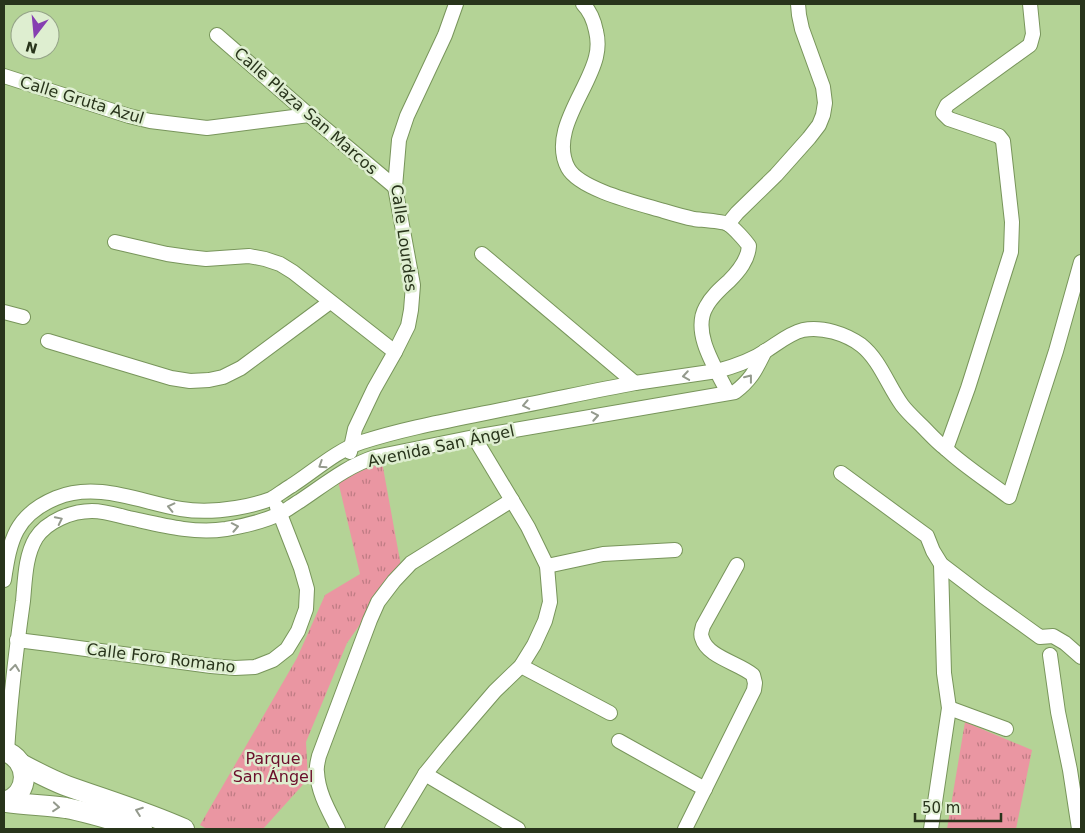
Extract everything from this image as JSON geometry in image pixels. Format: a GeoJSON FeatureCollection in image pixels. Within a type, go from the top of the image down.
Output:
{"type":"FeatureCollection","features":[{"type":"Feature","properties":{"kind":"street","name":"Calle Lourdes"},"geometry":{"type":"LineString","coordinates":[[346,470],[355,429],[408,326],[413,285],[395,187],[399,140],[407,116],[456,4]]}},
{"type":"Feature","properties":{"kind":"street"},"geometry":{"type":"LineString","coordinates":[[583,4],[589,11],[596,28],[597,49],[591,73],[565,130],[563,149],[569,169],[584,183],[601,191],[692,219],[728,224],[745,239],[749,246],[749,253],[737,273],[712,298],[702,316],[703,335],[707,353],[728,393]]}},
{"type":"Feature","properties":{"kind":"street"},"geometry":{"type":"LineString","coordinates":[[728,224],[776,175],[819,125],[823,115],[825,103],[823,87],[802,29],[798,4]]}},
{"type":"Feature","properties":{"kind":"street"},"geometry":{"type":"LineString","coordinates":[[946,449],[968,388],[1010,252],[1012,222],[1003,141],[999,136],[949,120],[943,113],[947,105],[1030,45],[1033,34],[1030,4]]}},
{"type":"Feature","properties":{"kind":"street","name":"Calle Plaza San Marcos"},"geometry":{"type":"LineString","coordinates":[[217,34],[395,187]]}},
{"type":"Feature","properties":{"kind":"street","name":"Calle Gruta Azul"},"geometry":{"type":"LineString","coordinates":[[4,76],[128,116],[150,121],[207,128],[309,115]]}},
{"type":"Feature","properties":{"kind":"street"},"geometry":{"type":"LineString","coordinates":[[115,242],[188,257],[206,259],[249,256],[280,264],[293,272],[395,352]]}},
{"type":"Feature","properties":{"kind":"street"},"geometry":{"type":"LineString","coordinates":[[482,254],[635,383]]}},
{"type":"Feature","properties":{"kind":"street","name":"Avenida San Ángel"},"geometry":{"type":"LineString","coordinates":[[4,580],[6,550],[22,522],[29,513],[44,503],[67,494],[90,490],[181,509],[214,511],[248,505],[272,498],[351,445],[411,428],[635,383],[729,368],[803,330],[814,329],[829,330],[860,344],[876,361],[902,405],[946,449],[1009,497],[1056,350],[1081,262]]}},
{"type":"Feature","properties":{"kind":"street"},"geometry":{"type":"LineString","coordinates":[[48,341],[171,378],[190,381],[209,380],[241,368],[330,302]]}},
{"type":"Feature","properties":{"kind":"street"},"geometry":{"type":"LineString","coordinates":[[4,312],[23,317]]}},
{"type":"Feature","properties":{"kind":"street","name":"Avenida San Ángel"},"geometry":{"type":"LineString","coordinates":[[11,756],[17,640],[29,556],[36,539],[45,528],[57,520],[75,513],[92,511],[109,513],[164,526],[200,531],[250,524],[280,514],[346,470],[360,462],[375,457],[474,437],[735,392],[753,376],[765,351]]}},
{"type":"Feature","properties":{"kind":"street"},"geometry":{"type":"LineString","coordinates":[[392,829],[425,774],[495,691],[521,666],[534,645],[545,621],[550,602],[546,566],[528,527],[474,437]]}},
{"type":"Feature","properties":{"kind":"street"},"geometry":{"type":"LineString","coordinates":[[841,473],[927,536],[941,564],[1040,637],[1053,636],[1065,643],[1081,657]]}},
{"type":"Feature","properties":{"kind":"street","name":"Calle Foro Romano"},"geometry":{"type":"LineString","coordinates":[[17,640],[227,668],[255,667],[273,660],[287,648],[298,631],[306,609],[308,589],[280,514],[272,498]]}},
{"type":"Feature","properties":{"kind":"street"},"geometry":{"type":"LineString","coordinates":[[338,829],[320,790],[317,771],[319,756],[378,602],[411,563],[512,500]]}},
{"type":"Feature","properties":{"kind":"street"},"geometry":{"type":"LineString","coordinates":[[6,550],[29,556]]}},
{"type":"Feature","properties":{"kind":"street"},"geometry":{"type":"LineString","coordinates":[[546,566],[603,554],[675,550]]}},
{"type":"Feature","properties":{"kind":"street"},"geometry":{"type":"LineString","coordinates":[[931,829],[949,708],[944,673],[941,564]]}},
{"type":"Feature","properties":{"kind":"street"},"geometry":{"type":"LineString","coordinates":[[685,829],[752,695],[755,684],[753,675],[714,653],[708,648],[702,638],[703,626],[737,565]]}},
{"type":"Feature","properties":{"kind":"street"},"geometry":{"type":"LineString","coordinates":[[1050,654],[1058,712],[1070,770],[1079,829]]}},
{"type":"Feature","properties":{"kind":"street"},"geometry":{"type":"LineString","coordinates":[[521,666],[610,712]]}},
{"type":"Feature","properties":{"kind":"street"},"geometry":{"type":"LineString","coordinates":[[949,708],[1006,729]]}},
{"type":"Feature","properties":{"kind":"street"},"geometry":{"type":"LineString","coordinates":[[620,741],[705,789]]}},
{"type":"Feature","properties":{"kind":"street"},"geometry":{"type":"LineString","coordinates":[[5,802],[15,797],[21,790],[24,782],[24,773],[11,756]]}},
{"type":"Feature","properties":{"kind":"street"},"geometry":{"type":"LineString","coordinates":[[11,756],[43,776],[184,829]]}},
{"type":"Feature","properties":{"kind":"street"},"geometry":{"type":"LineString","coordinates":[[1070,770],[1081,778]]}},
{"type":"Feature","properties":{"kind":"street"},"geometry":{"type":"LineString","coordinates":[[425,774],[518,829]]}},
{"type":"Feature","properties":{"kind":"street"},"geometry":{"type":"LineString","coordinates":[[5,802],[63,807],[88,812],[142,829]]}},
{"type":"Feature","properties":{"kind":"green space","name":"Parque San Ángel"},"geometry":{"type":"Polygon","coordinates":[[[382,462],[401,566],[347,643],[306,742],[308,779],[263,829],[207,829],[200,825],[297,658],[325,595],[360,574],[338,481],[382,462]]]}},
{"type":"Feature","properties":{"kind":"green space"},"geometry":{"type":"Polygon","coordinates":[[[965,722],[1032,750],[1016,829],[947,829],[965,722]]]}}]}
